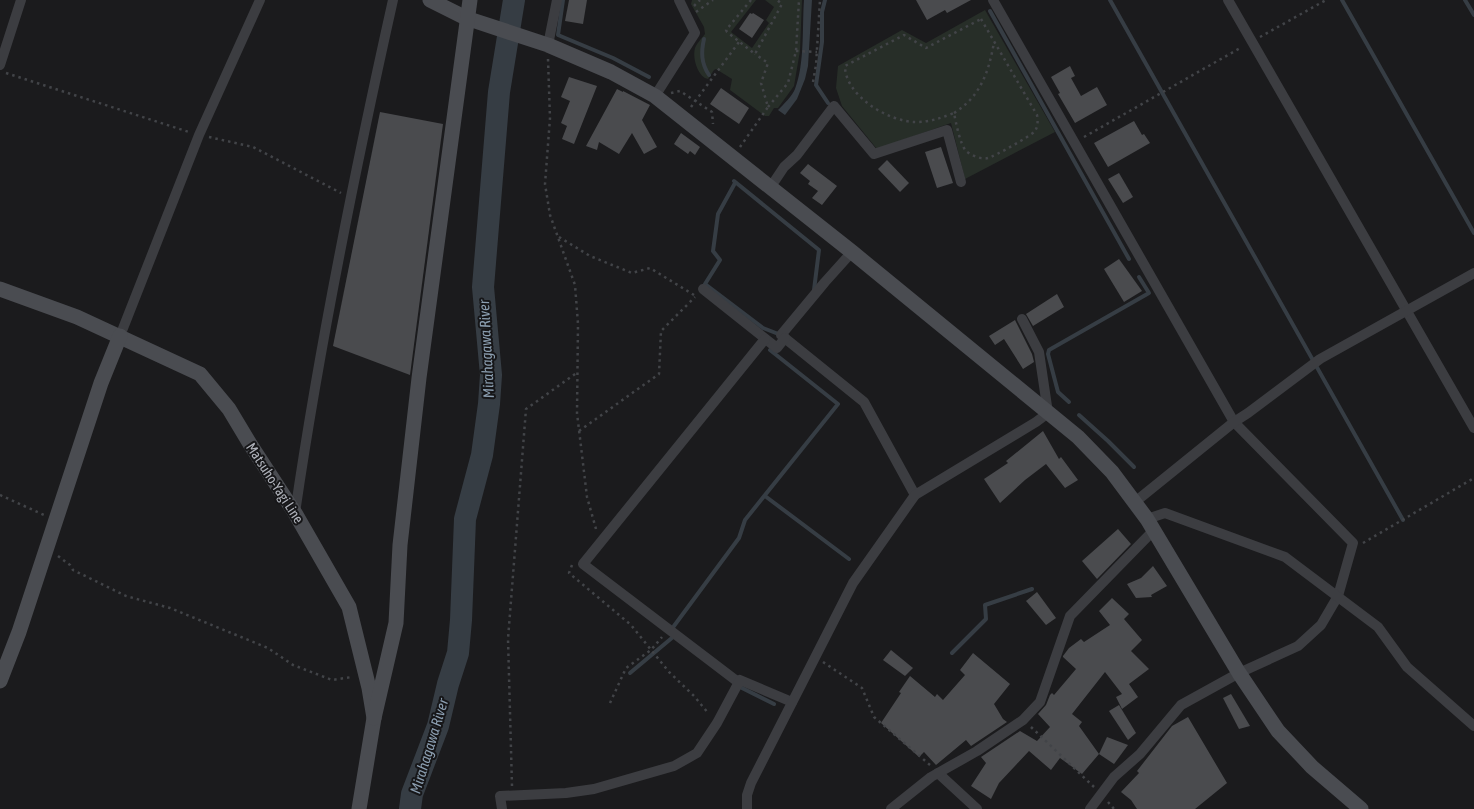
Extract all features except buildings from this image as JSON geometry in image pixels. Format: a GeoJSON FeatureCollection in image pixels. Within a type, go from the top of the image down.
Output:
{"type":"FeatureCollection","features":[{"type":"Feature","properties":{"kind":"street"},"geometry":{"type":"LineString","coordinates":[[0,64],[21,0]]}},
{"type":"Feature","properties":{"kind":"street"},"geometry":{"type":"LineString","coordinates":[[0,681],[19,632],[101,383],[199,135],[260,0]]}},
{"type":"Feature","properties":{"kind":"street"},"geometry":{"type":"LineString","coordinates":[[295,513],[308,424],[350,198],[393,0]]}},
{"type":"Feature","properties":{"kind":"street"},"geometry":{"type":"LineString","coordinates":[[430,0],[466,18],[544,44],[612,72],[655,96],[852,252],[1078,437],[1112,472],[1135,502],[1239,673],[1278,731],[1312,767],[1361,809]]}},
{"type":"Feature","properties":{"kind":"street"},"geometry":{"type":"LineString","coordinates":[[374,718],[396,623],[400,545],[466,18],[470,0]]}},
{"type":"Feature","properties":{"kind":"street"},"geometry":{"type":"LineString","coordinates":[[544,44],[557,0]]}},
{"type":"Feature","properties":{"kind":"street"},"geometry":{"type":"LineString","coordinates":[[655,96],[695,33],[679,0]]}},
{"type":"Feature","properties":{"kind":"street"},"geometry":{"type":"LineString","coordinates":[[993,0],[1234,422],[1353,543],[1338,596],[1321,625],[1298,646],[1239,673],[1181,705],[1140,754],[1114,777],[1090,809]]}},
{"type":"Feature","properties":{"kind":"street"},"geometry":{"type":"LineString","coordinates":[[1228,0],[1474,428]]}},
{"type":"Feature","properties":{"kind":"street"},"geometry":{"type":"LineString","coordinates":[[770,188],[784,167],[797,155],[834,106],[874,154],[947,130],[960,182]]}},
{"type":"Feature","properties":{"kind":"street"},"geometry":{"type":"LineString","coordinates":[[852,252],[781,334],[864,402],[914,495]]}},
{"type":"Feature","properties":{"kind":"street"},"geometry":{"type":"LineString","coordinates":[[1135,502],[1234,422],[1320,359],[1474,273]]}},
{"type":"Feature","properties":{"kind":"street","name":"Matsuho-Yagi Line"},"geometry":{"type":"LineString","coordinates":[[0,289],[77,317],[200,374],[229,409],[295,513],[349,607],[366,675],[374,718],[359,809]]}},
{"type":"Feature","properties":{"kind":"street"},"geometry":{"type":"LineString","coordinates":[[699,293],[776,348],[785,338]]}},
{"type":"Feature","properties":{"kind":"street"},"geometry":{"type":"LineString","coordinates":[[1022,319],[1039,352],[1048,412]]}},
{"type":"Feature","properties":{"kind":"street"},"geometry":{"type":"LineString","coordinates":[[765,339],[583,564],[738,682],[740,680],[792,702]]}},
{"type":"Feature","properties":{"kind":"street"},"geometry":{"type":"LineString","coordinates":[[747,809],[747,795],[751,783],[853,583],[914,495],[1036,422],[1048,412]]}},
{"type":"Feature","properties":{"kind":"street"},"geometry":{"type":"LineString","coordinates":[[891,809],[923,783],[977,751],[1023,720],[1040,702],[1070,616],[1150,525],[1165,513],[1285,557],[1378,627],[1407,667],[1474,726]]}},
{"type":"Feature","properties":{"kind":"street"},"geometry":{"type":"LineString","coordinates":[[502,809],[500,796],[566,793],[594,789],[674,766],[697,754],[717,723],[738,682]]}},
{"type":"Feature","properties":{"kind":"street"},"geometry":{"type":"LineString","coordinates":[[938,773],[977,809]]}},
{"type":"Feature","properties":{"kind":"path"},"geometry":{"type":"LineString","coordinates":[[688,18],[713,0]]}},
{"type":"Feature","properties":{"kind":"path"},"geometry":{"type":"LineString","coordinates":[[751,0],[726,30],[768,63],[761,83],[768,108]]}},
{"type":"Feature","properties":{"kind":"path"},"geometry":{"type":"LineString","coordinates":[[755,54],[782,4],[777,0]]}},
{"type":"Feature","properties":{"kind":"path"},"geometry":{"type":"LineString","coordinates":[[732,158],[788,82],[796,51],[799,0]]}},
{"type":"Feature","properties":{"kind":"path"},"geometry":{"type":"LineString","coordinates":[[813,82],[820,0]]}},
{"type":"Feature","properties":{"kind":"path"},"geometry":{"type":"LineString","coordinates":[[1075,142],[1326,0]]}},
{"type":"Feature","properties":{"kind":"path"},"geometry":{"type":"LineString","coordinates":[[954,114],[963,147],[967,152],[979,158],[987,159],[1026,138],[1035,131],[1038,123],[1037,115],[981,19],[926,48],[904,36],[845,66],[845,73],[856,94],[878,110],[897,119],[915,122],[934,120],[954,114],[974,97],[990,67],[994,42]]}},
{"type":"Feature","properties":{"kind":"path"},"geometry":{"type":"LineString","coordinates":[[683,119],[739,42]]}},
{"type":"Feature","properties":{"kind":"path"},"geometry":{"type":"LineString","coordinates":[[544,44],[550,118],[546,184],[550,215],[575,285],[578,324],[577,414],[587,497],[596,531]]}},
{"type":"Feature","properties":{"kind":"path"},"geometry":{"type":"LineString","coordinates":[[796,51],[817,52]]}},
{"type":"Feature","properties":{"kind":"path"},"geometry":{"type":"LineString","coordinates":[[0,71],[199,135],[253,147],[350,198]]}},
{"type":"Feature","properties":{"kind":"path"},"geometry":{"type":"LineString","coordinates":[[714,76],[719,79]]}},
{"type":"Feature","properties":{"kind":"path"},"geometry":{"type":"LineString","coordinates":[[655,96],[680,91],[712,112],[714,131]]}},
{"type":"Feature","properties":{"kind":"path"},"geometry":{"type":"LineString","coordinates":[[558,236],[590,256],[632,273],[650,268],[699,293],[661,331],[659,374],[580,431]]}},
{"type":"Feature","properties":{"kind":"path"},"geometry":{"type":"LineString","coordinates":[[513,795],[508,639],[526,409],[578,372]]}},
{"type":"Feature","properties":{"kind":"path"},"geometry":{"type":"LineString","coordinates":[[1351,550],[1474,478]]}},
{"type":"Feature","properties":{"kind":"path"},"geometry":{"type":"LineString","coordinates":[[0,495],[56,521]]}},
{"type":"Feature","properties":{"kind":"path"},"geometry":{"type":"LineString","coordinates":[[46,548],[70,565],[73,570],[126,596],[170,608],[211,626],[231,632],[268,648],[301,668],[332,680],[366,675]]}},
{"type":"Feature","properties":{"kind":"path"},"geometry":{"type":"LineString","coordinates":[[575,560],[569,574],[631,625],[669,672],[694,696],[717,723]]}},
{"type":"Feature","properties":{"kind":"path"},"geometry":{"type":"LineString","coordinates":[[610,703],[626,668],[651,650],[668,630]]}},
{"type":"Feature","properties":{"kind":"path"},"geometry":{"type":"LineString","coordinates":[[816,657],[862,688],[874,717],[938,773]]}},
{"type":"Feature","properties":{"kind":"path"},"geometry":{"type":"LineString","coordinates":[[1023,720],[1101,794]]}},
{"type":"Feature","properties":{"kind":"shaded area"},"geometry":{"type":"Polygon","coordinates":[[[692,0],[756,0],[731,32],[752,48],[769,23],[766,20],[774,7],[765,0],[802,0],[800,51],[794,86],[778,108],[774,108],[769,116],[765,116],[730,90],[732,79],[716,69],[708,79],[701,75],[695,62],[694,52],[705,34],[704,27],[691,4],[692,0]]]}},
{"type":"Feature","properties":{"kind":"shaded area"},"geometry":{"type":"Polygon","coordinates":[[[804,0],[812,0],[808,66],[797,99],[785,115],[778,110],[792,94],[798,79],[802,57],[804,0]]]}},
{"type":"Feature","properties":{"kind":"shaded area"},"geometry":{"type":"Polygon","coordinates":[[[985,10],[1055,132],[965,179],[951,123],[877,149],[842,106],[836,88],[838,66],[902,30],[926,43],[985,10]]]}},
{"type":"Feature","properties":{"kind":"waterway","name":"Mirahagawa River"},"geometry":{"type":"LineString","coordinates":[[410,809],[412,794],[438,726],[458,653],[465,519],[482,455],[489,404],[491,375],[483,287],[499,92],[514,0]]}},
{"type":"Feature","properties":{"kind":"waterway"},"geometry":{"type":"LineString","coordinates":[[563,0],[558,35],[613,58],[649,77]]}},
{"type":"Feature","properties":{"kind":"waterway"},"geometry":{"type":"LineString","coordinates":[[825,0],[822,12],[822,42],[816,85],[828,103]]}},
{"type":"Feature","properties":{"kind":"waterway"},"geometry":{"type":"LineString","coordinates":[[1110,0],[1403,520]]}},
{"type":"Feature","properties":{"kind":"waterway"},"geometry":{"type":"LineString","coordinates":[[1342,0],[1474,233]]}},
{"type":"Feature","properties":{"kind":"waterway"},"geometry":{"type":"LineString","coordinates":[[1465,0],[1474,15]]}},
{"type":"Feature","properties":{"kind":"waterway"},"geometry":{"type":"LineString","coordinates":[[990,11],[1129,259]]}},
{"type":"Feature","properties":{"kind":"waterway"},"geometry":{"type":"LineString","coordinates":[[704,39],[702,57],[709,75]]}},
{"type":"Feature","properties":{"kind":"waterway"},"geometry":{"type":"LineString","coordinates":[[734,181],[819,250],[814,290]]}},
{"type":"Feature","properties":{"kind":"waterway"},"geometry":{"type":"LineString","coordinates":[[735,183],[718,214],[713,251],[720,260],[705,284],[763,328],[781,335]]}},
{"type":"Feature","properties":{"kind":"waterway"},"geometry":{"type":"LineString","coordinates":[[1069,402],[1058,392],[1048,354],[1049,350],[1149,293],[1139,277]]}},
{"type":"Feature","properties":{"kind":"waterway"},"geometry":{"type":"LineString","coordinates":[[671,630],[739,538],[745,520],[838,404],[770,350]]}},
{"type":"Feature","properties":{"kind":"waterway"},"geometry":{"type":"LineString","coordinates":[[1079,415],[1134,467]]}},
{"type":"Feature","properties":{"kind":"waterway"},"geometry":{"type":"LineString","coordinates":[[765,496],[849,559]]}},
{"type":"Feature","properties":{"kind":"waterway"},"geometry":{"type":"LineString","coordinates":[[952,653],[986,619],[985,605],[1032,589]]}},
{"type":"Feature","properties":{"kind":"waterway"},"geometry":{"type":"LineString","coordinates":[[630,673],[673,637]]}},
{"type":"Feature","properties":{"kind":"waterway"},"geometry":{"type":"LineString","coordinates":[[738,686],[774,704]]}}]}
